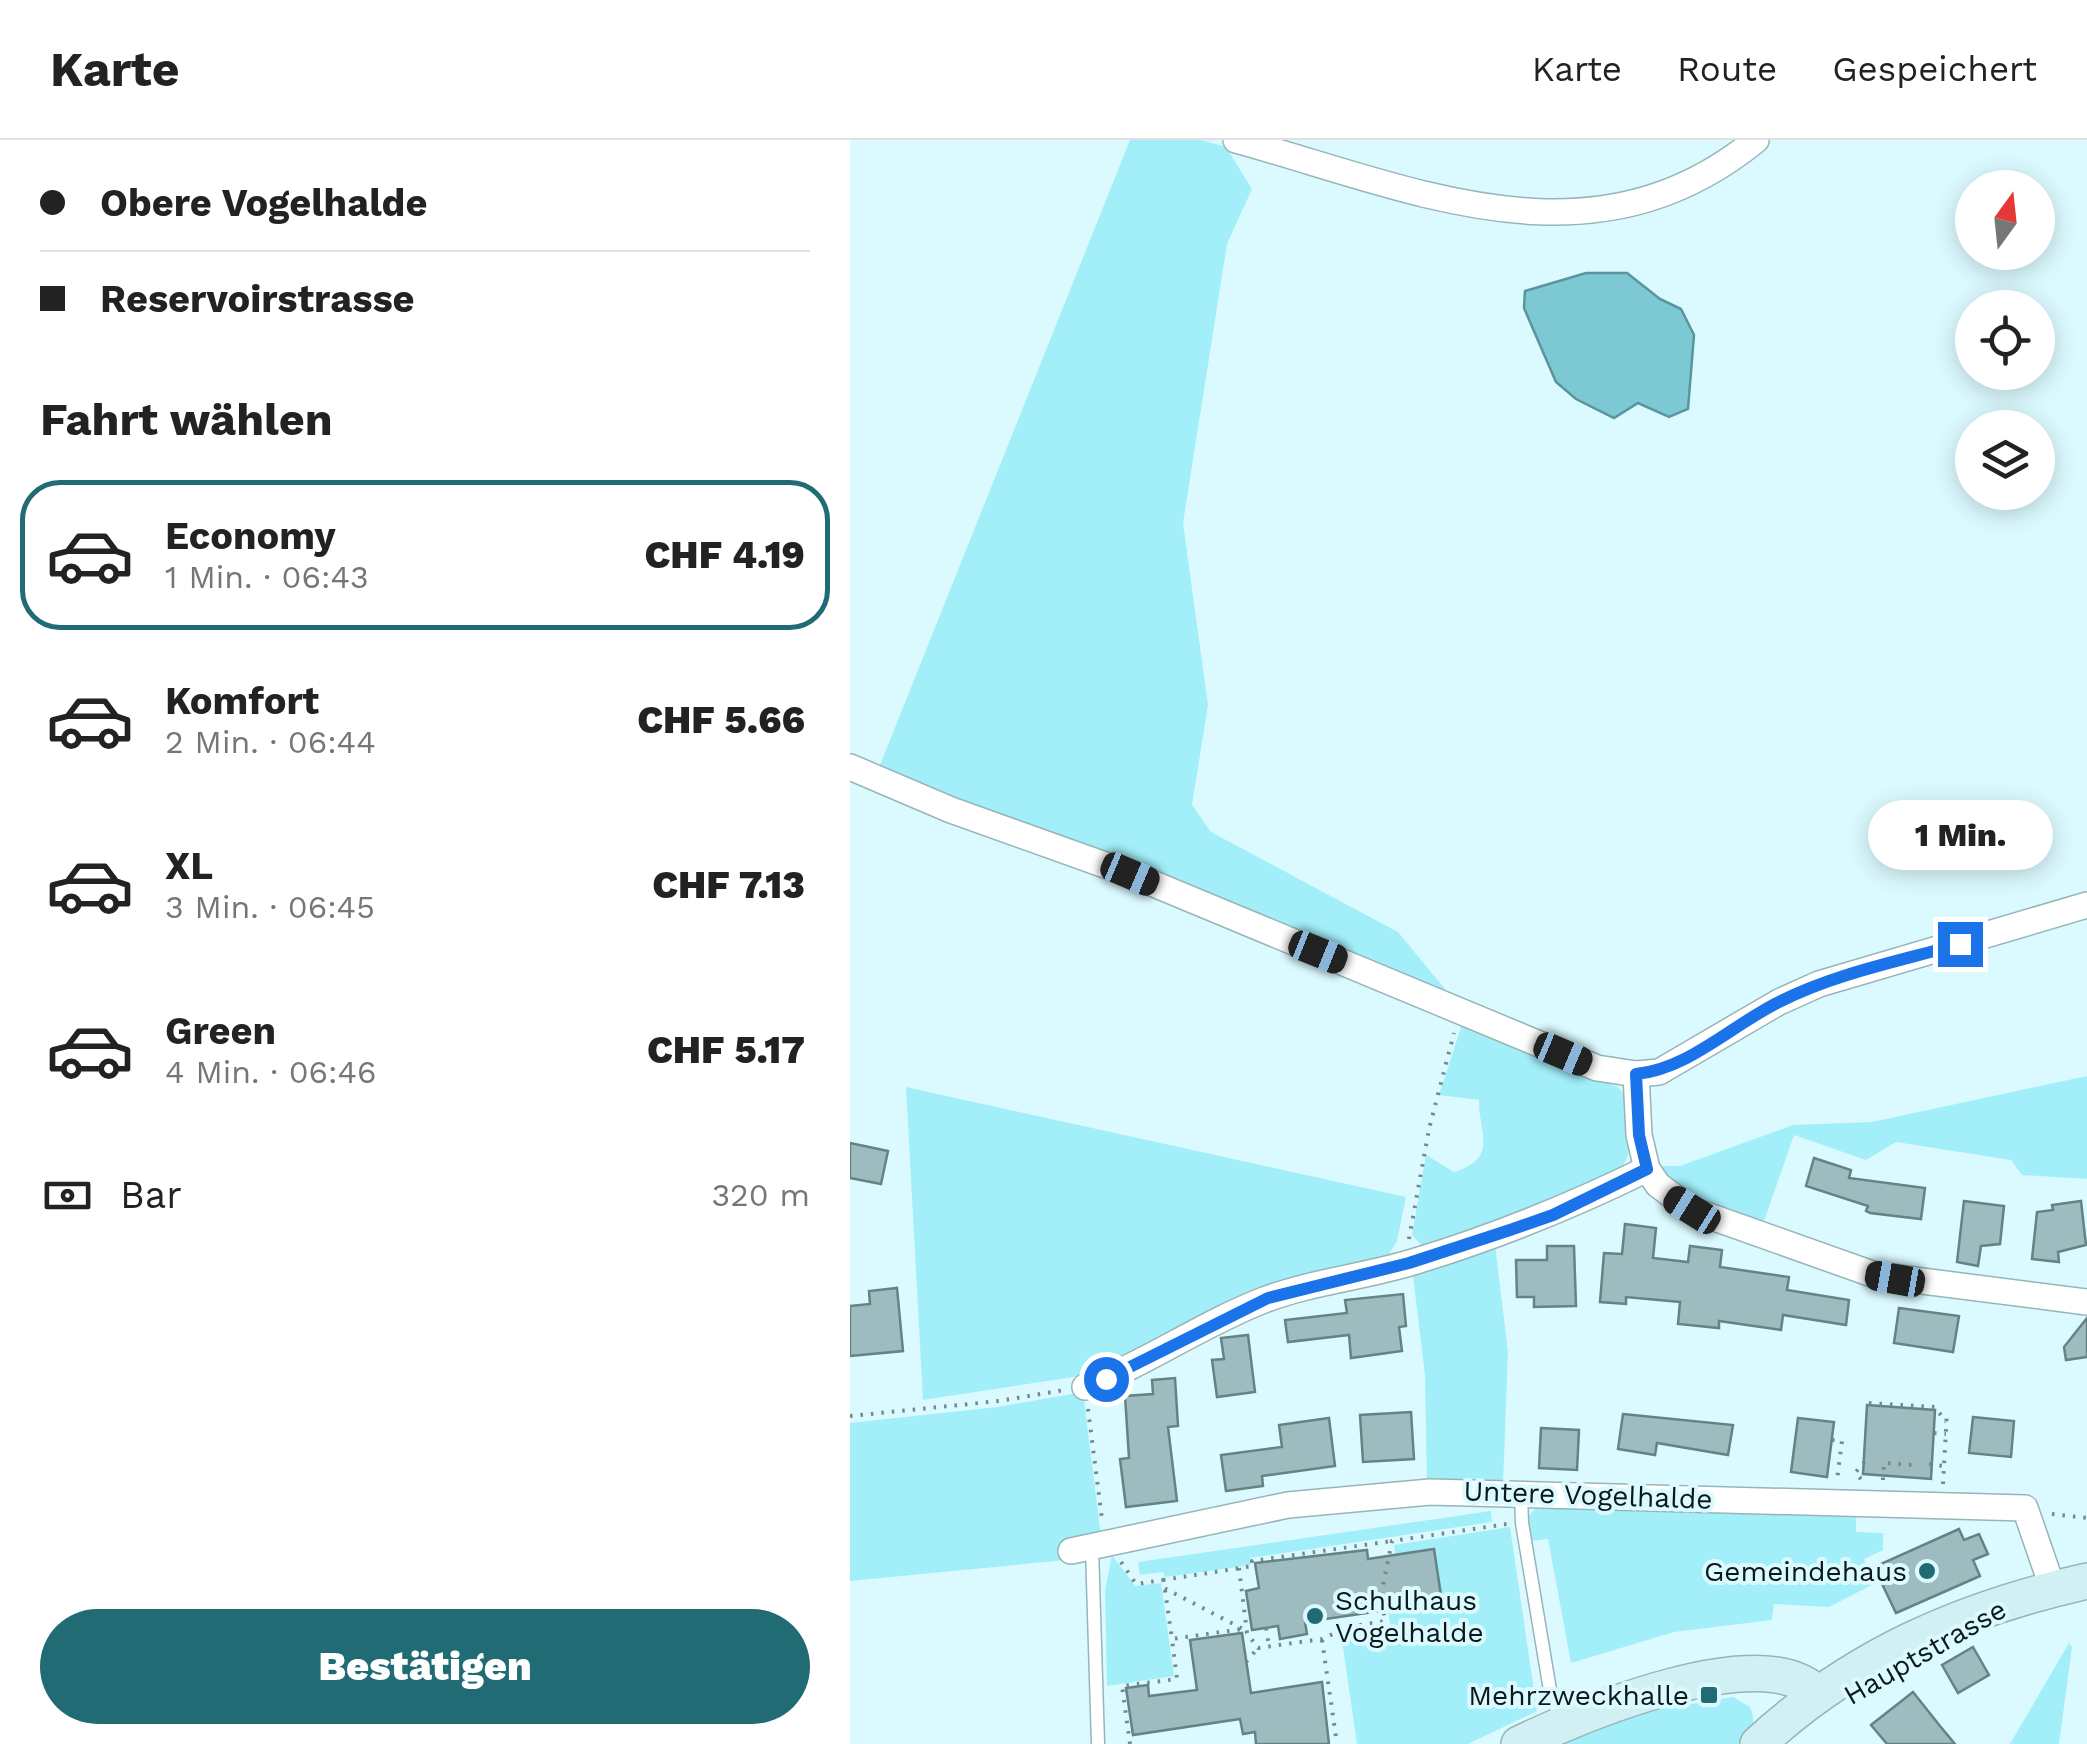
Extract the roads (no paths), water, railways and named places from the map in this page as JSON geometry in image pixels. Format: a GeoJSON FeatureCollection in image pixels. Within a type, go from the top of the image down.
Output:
{"type":"FeatureCollection","features":[{"type":"Feature","properties":{"kind":"street"},"geometry":{"type":"LineString","coordinates":[[1236,140],[1466,204],[1551,214],[1597,210],[1670,192],[1704,176],[1756,140]]}},
{"type":"Feature","properties":{"kind":"street"},"geometry":{"type":"LineString","coordinates":[[850,767],[950,810],[1130,874],[1597,1068],[1636,1074],[1659,1072],[1779,1002],[1819,984],[2087,905]]}},
{"type":"Feature","properties":{"kind":"street"},"geometry":{"type":"LineString","coordinates":[[1636,1074],[1639,1135],[1647,1169],[1658,1184],[1692,1210],[1875,1276],[2087,1302]]}},
{"type":"Feature","properties":{"kind":"street"},"geometry":{"type":"LineString","coordinates":[[1085,1387],[1126,1371],[1220,1319],[1268,1298],[1409,1263],[1553,1215],[1647,1169]]}},
{"type":"Feature","properties":{"kind":"street","name":"Untere Vogelhalde"},"geometry":{"type":"LineString","coordinates":[[1090,1548],[1288,1505],[1430,1492],[1521,1491],[2025,1508],[2054,1589]]}},
{"type":"Feature","properties":{"kind":"street","name":"Hauptstrasse"},"geometry":{"type":"LineString","coordinates":[[1794,1724],[1932,1627],[2054,1589]]}},
{"type":"Feature","properties":{"kind":"street"},"geometry":{"type":"LineString","coordinates":[[1519,1744],[1632,1696],[1706,1680],[1754,1692],[1794,1724]]}},
{"type":"Feature","properties":{"kind":"lane"},"geometry":{"type":"LineString","coordinates":[[1521,1491],[1522,1523],[1550,1696],[1563,1723]]}},
{"type":"Feature","properties":{"kind":"lane"},"geometry":{"type":"LineString","coordinates":[[1090,1548],[1098,1744]]}},
{"type":"Feature","properties":{"kind":"place","name":"Gemeindehaus"},"geometry":{"type":"Point","coordinates":[1927,1571]}},
{"type":"Feature","properties":{"kind":"place","name":"Schulhaus Vogelhalde"},"geometry":{"type":"Point","coordinates":[1315,1616]}},
{"type":"Feature","properties":{"kind":"place","name":"Mehrzweckhalle"},"geometry":{"type":"Point","coordinates":[1709,1695]}}]}
